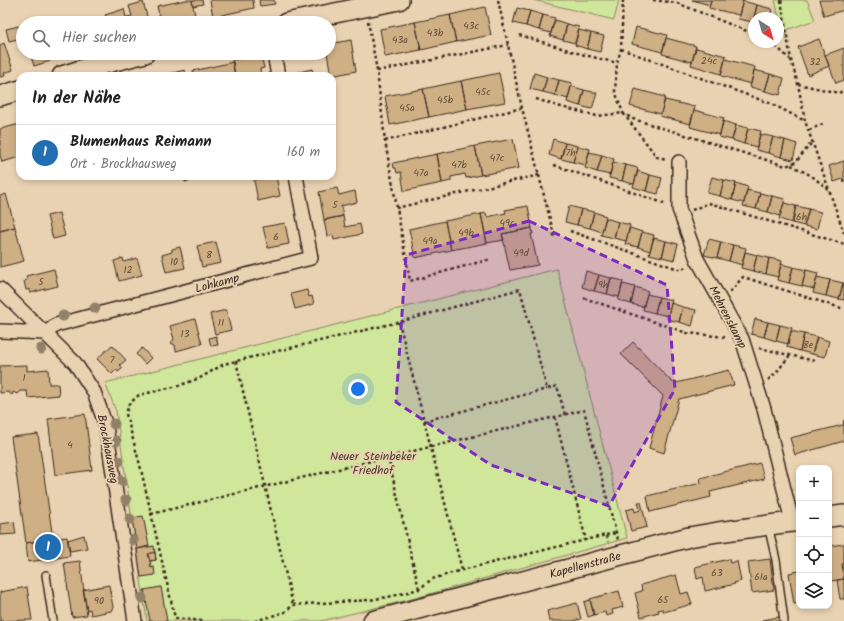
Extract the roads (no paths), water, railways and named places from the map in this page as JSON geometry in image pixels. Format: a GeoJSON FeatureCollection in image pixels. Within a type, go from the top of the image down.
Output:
{"type":"FeatureCollection","features":[{"type":"Feature","properties":{"kind":"street"},"geometry":{"type":"LineString","coordinates":[[321,16],[399,0]]}},
{"type":"Feature","properties":{"kind":"street"},"geometry":{"type":"LineString","coordinates":[[75,72],[119,60]]}},
{"type":"Feature","properties":{"kind":"street"},"geometry":{"type":"LineString","coordinates":[[275,60],[277,72]]}},
{"type":"Feature","properties":{"kind":"street"},"geometry":{"type":"LineString","coordinates":[[0,96],[16,91]]}},
{"type":"Feature","properties":{"kind":"street","name":"Mehrenskamp"},"geometry":{"type":"LineString","coordinates":[[679,162],[680,212],[697,258],[743,341],[796,521]]}},
{"type":"Feature","properties":{"kind":"street","name":"Lohkamp"},"geometry":{"type":"LineString","coordinates":[[46,333],[56,325],[311,258],[297,180]]}},
{"type":"Feature","properties":{"kind":"street","name":"Brockhausweg"},"geometry":{"type":"LineString","coordinates":[[0,289],[75,363],[94,392],[106,426],[135,621]]}},
{"type":"Feature","properties":{"kind":"street"},"geometry":{"type":"LineString","coordinates":[[0,331],[46,333]]}},
{"type":"Feature","properties":{"kind":"street"},"geometry":{"type":"LineString","coordinates":[[832,517],[844,515]]}},
{"type":"Feature","properties":{"kind":"street","name":"Kapellenstraße"},"geometry":{"type":"LineString","coordinates":[[373,621],[689,537],[796,521]]}},
{"type":"Feature","properties":{"kind":"lane"},"geometry":{"type":"LineString","coordinates":[[768,525],[776,560],[784,621]]}},
{"type":"Feature","properties":{"kind":"lane"},"geometry":{"type":"LineString","coordinates":[[46,575],[53,621]]}},
{"type":"Feature","properties":{"kind":"place","name":"Blumenhaus Reimann"},"geometry":{"type":"Point","coordinates":[48,547]}},
{"type":"Feature","properties":{"kind":"park label","name":"Neuer Steinbeker Friedhof"},"geometry":{"type":"Point","coordinates":[373,463]}}]}
